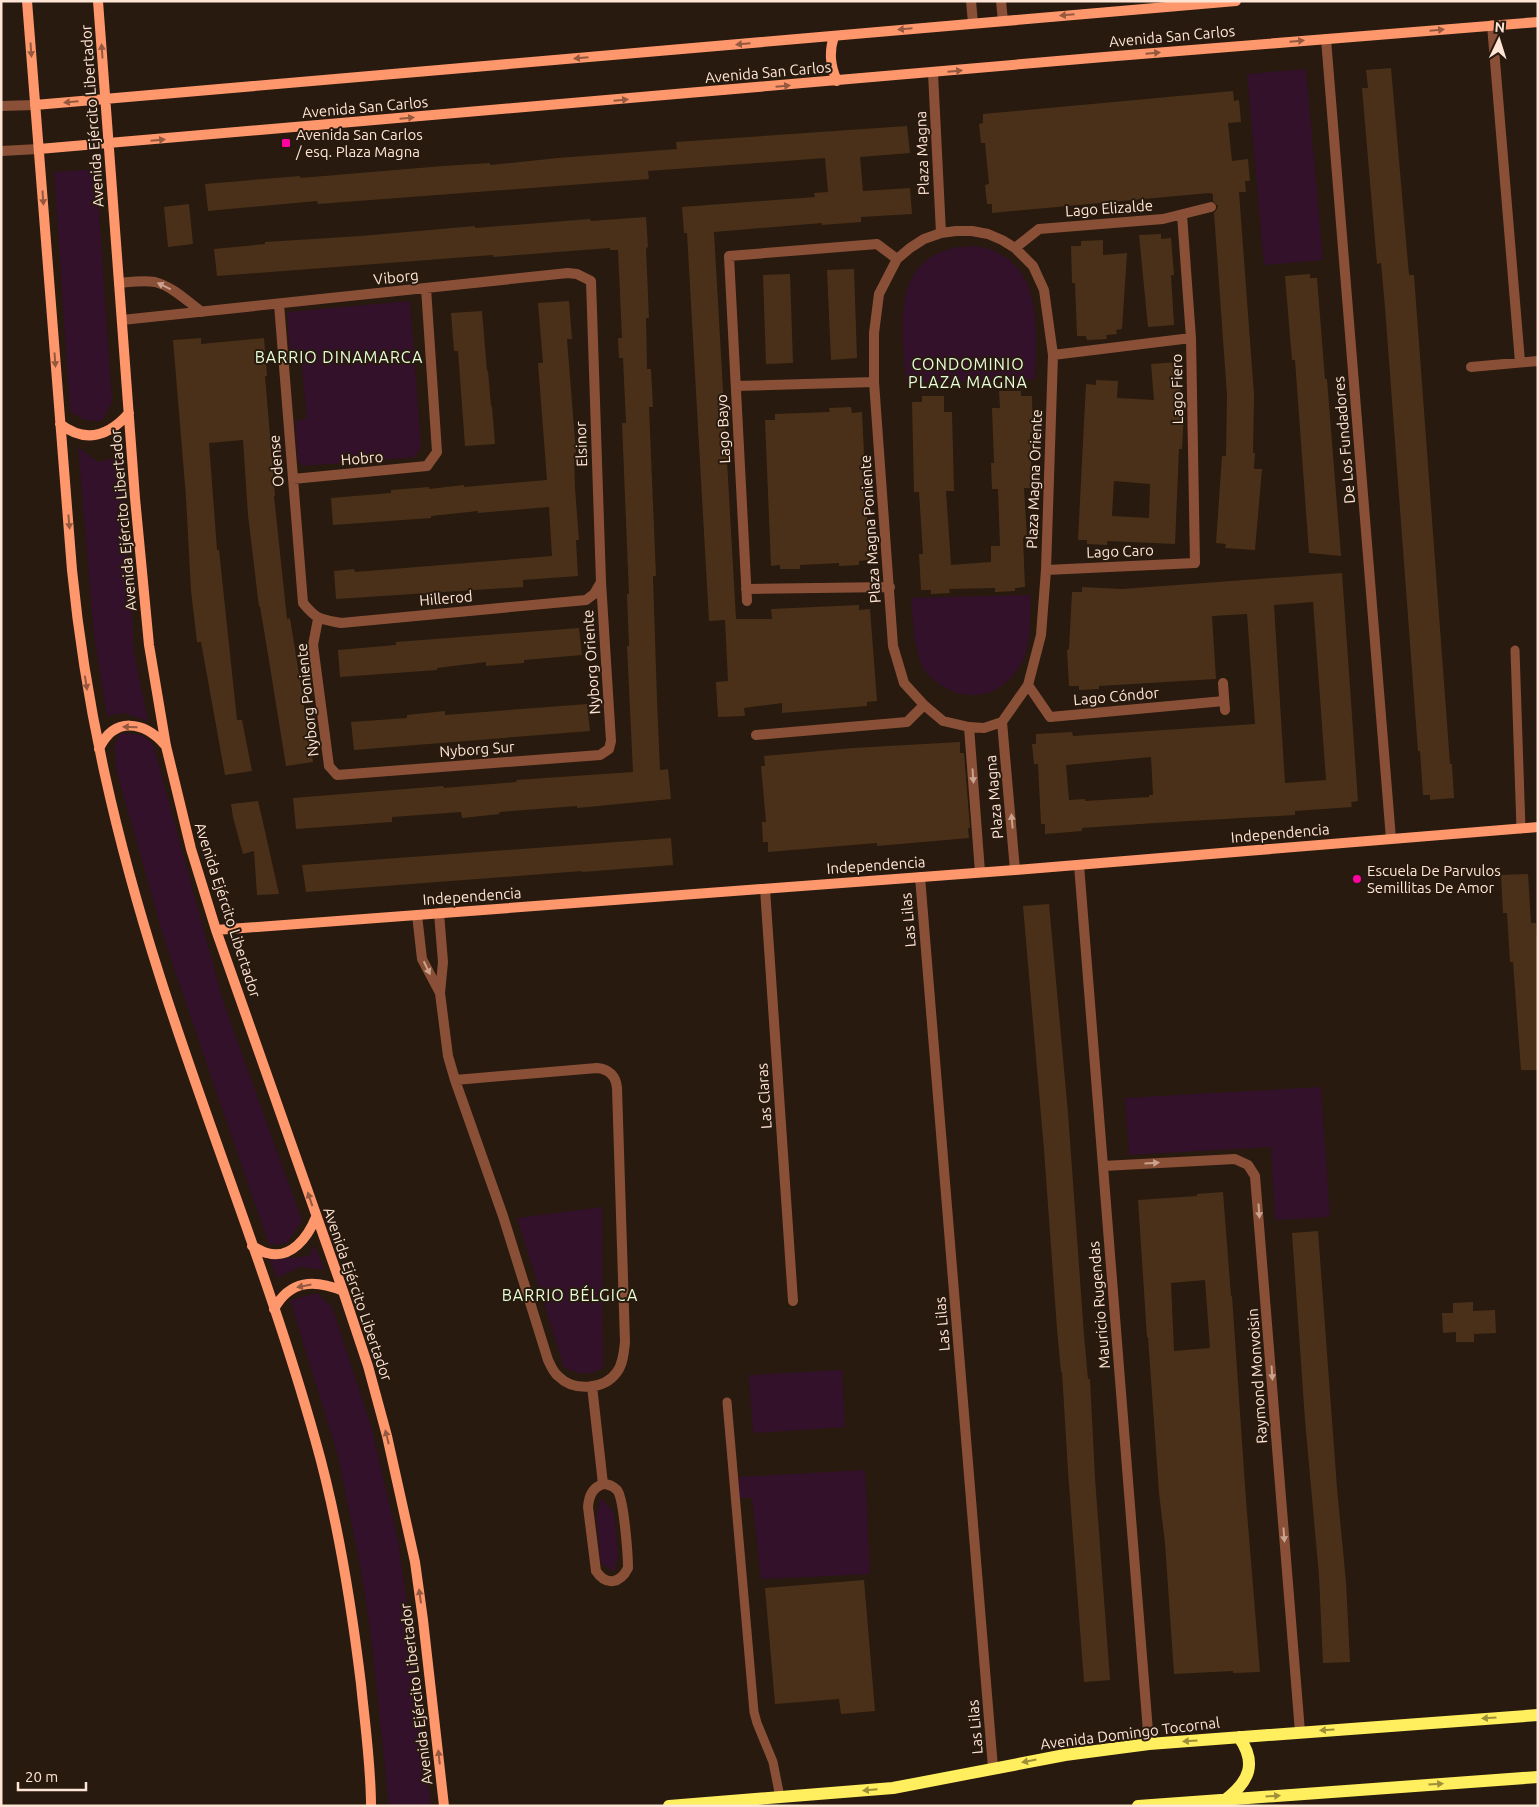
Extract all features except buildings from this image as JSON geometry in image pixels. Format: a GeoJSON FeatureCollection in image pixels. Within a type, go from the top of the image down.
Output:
{"type":"FeatureCollection","features":[{"type":"Feature","properties":{"kind":"main road"},"geometry":{"type":"LineString","coordinates":[[27,1],[77,615],[98,749],[118,835],[160,977],[274,1309],[316,1441],[332,1505],[345,1570],[360,1678],[371,1806]]}},
{"type":"Feature","properties":{"kind":"main road","name":"Avenida Ejército Libertador"},"geometry":{"type":"LineString","coordinates":[[98,1],[129,412],[149,645],[166,746],[192,849],[216,930],[368,1366],[385,1427],[409,1534],[424,1629],[444,1806]]}},
{"type":"Feature","properties":{"kind":"main road","name":"Avenida San Carlos"},"geometry":{"type":"LineString","coordinates":[[35,105],[1236,1]]}},
{"type":"Feature","properties":{"kind":"main road","name":"Avenida San Carlos"},"geometry":{"type":"LineString","coordinates":[[39,149],[1538,22]]}},
{"type":"Feature","properties":{"kind":"main road"},"geometry":{"type":"LineString","coordinates":[[834,36],[830,58],[832,70],[837,81]]}},
{"type":"Feature","properties":{"kind":"main road"},"geometry":{"type":"LineString","coordinates":[[60,424],[78,434],[97,435],[115,426],[129,412]]}},
{"type":"Feature","properties":{"kind":"main road"},"geometry":{"type":"LineString","coordinates":[[98,749],[112,730],[122,726],[132,726],[149,731],[166,746]]}},
{"type":"Feature","properties":{"kind":"main road","name":"Independencia"},"geometry":{"type":"LineString","coordinates":[[216,930],[1080,865],[1538,828]]}},
{"type":"Feature","properties":{"kind":"main road"},"geometry":{"type":"LineString","coordinates":[[252,1246],[267,1253],[277,1254],[286,1252],[302,1242],[316,1217]]}},
{"type":"Feature","properties":{"kind":"main road"},"geometry":{"type":"LineString","coordinates":[[274,1309],[284,1294],[298,1286],[323,1285],[342,1291]]}},
{"type":"Feature","properties":{"kind":"main road","name":"Avenida Domingo Tocornal"},"geometry":{"type":"LineString","coordinates":[[669,1806],[893,1788],[1064,1755],[1149,1744],[1538,1715]]}},
{"type":"Feature","properties":{"kind":"main road"},"geometry":{"type":"LineString","coordinates":[[1225,1800],[1241,1786],[1249,1770],[1249,1756],[1239,1737]]}},
{"type":"Feature","properties":{"kind":"main road"},"geometry":{"type":"LineString","coordinates":[[1138,1806],[1538,1777]]}},
{"type":"Feature","properties":{"kind":"street"},"geometry":{"type":"LineString","coordinates":[[971,1],[973,23]]}},
{"type":"Feature","properties":{"kind":"street"},"geometry":{"type":"LineString","coordinates":[[1001,1],[1003,21]]}},
{"type":"Feature","properties":{"kind":"street"},"geometry":{"type":"LineString","coordinates":[[1492,25],[1520,362]]}},
{"type":"Feature","properties":{"kind":"street","name":"De Los Fundadores"},"geometry":{"type":"LineString","coordinates":[[1326,39],[1391,839]]}},
{"type":"Feature","properties":{"kind":"street","name":"Plaza Magna"},"geometry":{"type":"LineString","coordinates":[[933,73],[941,233]]}},
{"type":"Feature","properties":{"kind":"street","name":"Avenida San Carlos"},"geometry":{"type":"LineString","coordinates":[[1,106],[35,105]]}},
{"type":"Feature","properties":{"kind":"street","name":"Avenida San Carlos"},"geometry":{"type":"LineString","coordinates":[[1,151],[39,149]]}},
{"type":"Feature","properties":{"kind":"street","name":"Lago Elizalde"},"geometry":{"type":"LineString","coordinates":[[1015,248],[1039,230],[1164,219],[1182,216],[1211,207]]}},
{"type":"Feature","properties":{"kind":"street","name":"Lago Fiero"},"geometry":{"type":"LineString","coordinates":[[1182,216],[1191,338],[1195,563]]}},
{"type":"Feature","properties":{"kind":"street","name":"Plaza Magna Oriente"},"geometry":{"type":"LineString","coordinates":[[896,259],[924,239],[941,233],[972,231],[988,234],[1015,248],[1033,266],[1044,290],[1053,356],[1046,570],[1041,635],[1028,686],[1002,722]]}},
{"type":"Feature","properties":{"kind":"street","name":"Lago Bayo"},"geometry":{"type":"LineString","coordinates":[[747,601],[730,256],[877,244],[896,259]]}},
{"type":"Feature","properties":{"kind":"street","name":"Plaza Magna Poniente"},"geometry":{"type":"LineString","coordinates":[[896,259],[879,294],[874,333],[874,382],[893,646],[904,683],[924,705],[943,721],[969,727],[984,728],[1002,722]]}},
{"type":"Feature","properties":{"kind":"street","name":"Viborg"},"geometry":{"type":"LineString","coordinates":[[122,320],[568,273],[577,274],[591,281]]}},
{"type":"Feature","properties":{"kind":"street"},"geometry":{"type":"LineString","coordinates":[[119,283],[147,281],[157,283],[170,289],[202,312]]}},
{"type":"Feature","properties":{"kind":"street","name":"Elsinor"},"geometry":{"type":"LineString","coordinates":[[591,281],[601,582]]}},
{"type":"Feature","properties":{"kind":"street","name":"Hobro"},"geometry":{"type":"LineString","coordinates":[[293,479],[428,466],[432,462],[437,452],[426,288]]}},
{"type":"Feature","properties":{"kind":"street","name":"Odense"},"geometry":{"type":"LineString","coordinates":[[279,304],[303,603],[315,616]]}},
{"type":"Feature","properties":{"kind":"street"},"geometry":{"type":"LineString","coordinates":[[1053,356],[1191,338]]}},
{"type":"Feature","properties":{"kind":"street"},"geometry":{"type":"LineString","coordinates":[[1471,367],[1538,360]]}},
{"type":"Feature","properties":{"kind":"street"},"geometry":{"type":"LineString","coordinates":[[736,386],[874,382]]}},
{"type":"Feature","properties":{"kind":"street","name":"Lago Caro"},"geometry":{"type":"LineString","coordinates":[[1046,570],[1195,563]]}},
{"type":"Feature","properties":{"kind":"street","name":"Hillerod"},"geometry":{"type":"LineString","coordinates":[[315,616],[341,623],[586,600],[594,594],[601,582]]}},
{"type":"Feature","properties":{"kind":"street","name":"Nyborg Oriente"},"geometry":{"type":"LineString","coordinates":[[601,582],[611,741]]}},
{"type":"Feature","properties":{"kind":"street"},"geometry":{"type":"LineString","coordinates":[[746,589],[890,587]]}},
{"type":"Feature","properties":{"kind":"street","name":"Nyborg Poniente"},"geometry":{"type":"LineString","coordinates":[[315,616],[313,645],[329,766],[337,774]]}},
{"type":"Feature","properties":{"kind":"street","name":"Lago Cóndor"},"geometry":{"type":"LineString","coordinates":[[1028,686],[1050,717],[1224,706],[1223,683]]}},
{"type":"Feature","properties":{"kind":"street"},"geometry":{"type":"LineString","coordinates":[[756,735],[907,722],[924,705]]}},
{"type":"Feature","properties":{"kind":"street","name":"Plaza Magna"},"geometry":{"type":"LineString","coordinates":[[1002,722],[1015,870]]}},
{"type":"Feature","properties":{"kind":"street","name":"Plaza Magna"},"geometry":{"type":"LineString","coordinates":[[969,727],[980,872]]}},
{"type":"Feature","properties":{"kind":"street","name":"Nyborg Sur"},"geometry":{"type":"LineString","coordinates":[[337,774],[600,755],[610,749],[611,741]]}},
{"type":"Feature","properties":{"kind":"street","name":"Mauricio Rugendas"},"geometry":{"type":"LineString","coordinates":[[1080,865],[1149,1744]]}},
{"type":"Feature","properties":{"kind":"street","name":"Las Lilas"},"geometry":{"type":"LineString","coordinates":[[920,877],[993,1768]]}},
{"type":"Feature","properties":{"kind":"street","name":"Las Claras"},"geometry":{"type":"LineString","coordinates":[[765,889],[793,1301]]}},
{"type":"Feature","properties":{"kind":"street"},"geometry":{"type":"LineString","coordinates":[[440,914],[443,962],[440,992],[445,1041],[455,1080],[503,1216],[552,1368],[558,1376],[573,1386],[602,1384],[618,1372],[622,1363],[624,1348],[617,1082],[610,1072],[598,1068],[455,1080]]}},
{"type":"Feature","properties":{"kind":"street"},"geometry":{"type":"LineString","coordinates":[[417,915],[422,959],[440,992]]}},
{"type":"Feature","properties":{"kind":"street","name":"Raymond Monvoisin"},"geometry":{"type":"LineString","coordinates":[[1104,1166],[1235,1159],[1248,1165],[1255,1176],[1300,1732]]}},
{"type":"Feature","properties":{"kind":"street"},"geometry":{"type":"LineString","coordinates":[[592,1386],[603,1484]]}},
{"type":"Feature","properties":{"kind":"street"},"geometry":{"type":"LineString","coordinates":[[603,1484],[608,1484],[617,1490],[622,1500],[628,1568],[620,1579],[614,1581],[606,1581],[596,1571],[588,1507],[588,1499],[592,1491],[596,1486],[603,1484]]}},
{"type":"Feature","properties":{"kind":"lane"},"geometry":{"type":"LineString","coordinates":[[1515,650],[1521,829]]}},
{"type":"Feature","properties":{"kind":"lane"},"geometry":{"type":"LineString","coordinates":[[727,1402],[754,1712],[773,1762],[780,1797]]}},
{"type":"Feature","properties":{"kind":"shaded area"},"geometry":{"type":"Polygon","coordinates":[[[1306,69],[1323,260],[1264,265],[1247,74],[1306,69]]]}},
{"type":"Feature","properties":{"kind":"shaded area"},"geometry":{"type":"Polygon","coordinates":[[[96,169],[112,402],[102,421],[85,420],[70,412],[54,172],[96,169]]]}},
{"type":"Feature","properties":{"kind":"shaded area"},"geometry":{"type":"Polygon","coordinates":[[[976,246],[996,252],[1013,263],[1023,276],[1030,292],[1034,309],[1036,327],[1035,379],[906,383],[903,323],[904,303],[909,284],[918,269],[932,256],[953,248],[976,246]]]}},
{"type":"Feature","properties":{"kind":"shaded area","name":"BARRIO DINAMARCA"},"geometry":{"type":"Polygon","coordinates":[[[410,301],[421,447],[415,457],[303,466],[298,460],[295,422],[307,418],[301,359],[290,359],[287,312],[410,301]]]}},
{"type":"Feature","properties":{"kind":"shaded area"},"geometry":{"type":"Polygon","coordinates":[[[78,447],[98,462],[123,456],[134,653],[148,721],[124,713],[107,716],[94,635],[78,447]]]}},
{"type":"Feature","properties":{"kind":"shaded area"},"geometry":{"type":"Polygon","coordinates":[[[1030,595],[1030,628],[1026,653],[1008,681],[988,693],[965,695],[941,685],[930,677],[919,658],[915,641],[911,598],[1030,595]]]}},
{"type":"Feature","properties":{"kind":"shaded area"},"geometry":{"type":"Polygon","coordinates":[[[121,733],[141,735],[153,744],[223,1001],[302,1221],[287,1243],[269,1245],[166,945],[116,769],[115,743],[121,733]]]}},
{"type":"Feature","properties":{"kind":"shaded area"},"geometry":{"type":"Polygon","coordinates":[[[1321,1087],[1330,1217],[1275,1220],[1271,1147],[1129,1155],[1125,1098],[1321,1087]]]}},
{"type":"Feature","properties":{"kind":"shaded area"},"geometry":{"type":"Polygon","coordinates":[[[602,1207],[603,1368],[593,1372],[579,1373],[564,1367],[517,1218],[602,1207]]]}},
{"type":"Feature","properties":{"kind":"shaded area"},"geometry":{"type":"Polygon","coordinates":[[[314,1245],[325,1270],[300,1267],[277,1278],[270,1260],[309,1256],[314,1245]]]}},
{"type":"Feature","properties":{"kind":"shaded area"},"geometry":{"type":"Polygon","coordinates":[[[317,1293],[332,1307],[371,1426],[398,1541],[431,1806],[389,1805],[371,1636],[361,1570],[338,1456],[290,1300],[317,1293]]]}},
{"type":"Feature","properties":{"kind":"shaded area"},"geometry":{"type":"Polygon","coordinates":[[[842,1370],[845,1427],[753,1433],[749,1375],[842,1370]]]}},
{"type":"Feature","properties":{"kind":"shaded area"},"geometry":{"type":"Polygon","coordinates":[[[865,1470],[870,1574],[761,1579],[752,1498],[739,1498],[738,1477],[865,1470]]]}},
{"type":"Feature","properties":{"kind":"shaded area"},"geometry":{"type":"Polygon","coordinates":[[[601,1498],[614,1512],[618,1556],[614,1572],[601,1563],[596,1514],[601,1498]]]}},
{"type":"Feature","properties":{"kind":"place","name":"Avenida San Carlos / esq. Plaza Magna"},"geometry":{"type":"Point","coordinates":[286,143]}},
{"type":"Feature","properties":{"kind":"place","name":"Escuela De Parvulos Semillitas De Amor"},"geometry":{"type":"Point","coordinates":[1357,879]}},
{"type":"Feature","properties":{"kind":"district","name":"BARRIO DINAMARCA"},"geometry":{"type":"Point","coordinates":[339,357]}},
{"type":"Feature","properties":{"kind":"district","name":"CONDOMINIO PLAZA MAGNA"},"geometry":{"type":"Point","coordinates":[968,373]}},
{"type":"Feature","properties":{"kind":"district","name":"BARRIO BÉLGICA"},"geometry":{"type":"Point","coordinates":[570,1295]}}]}
